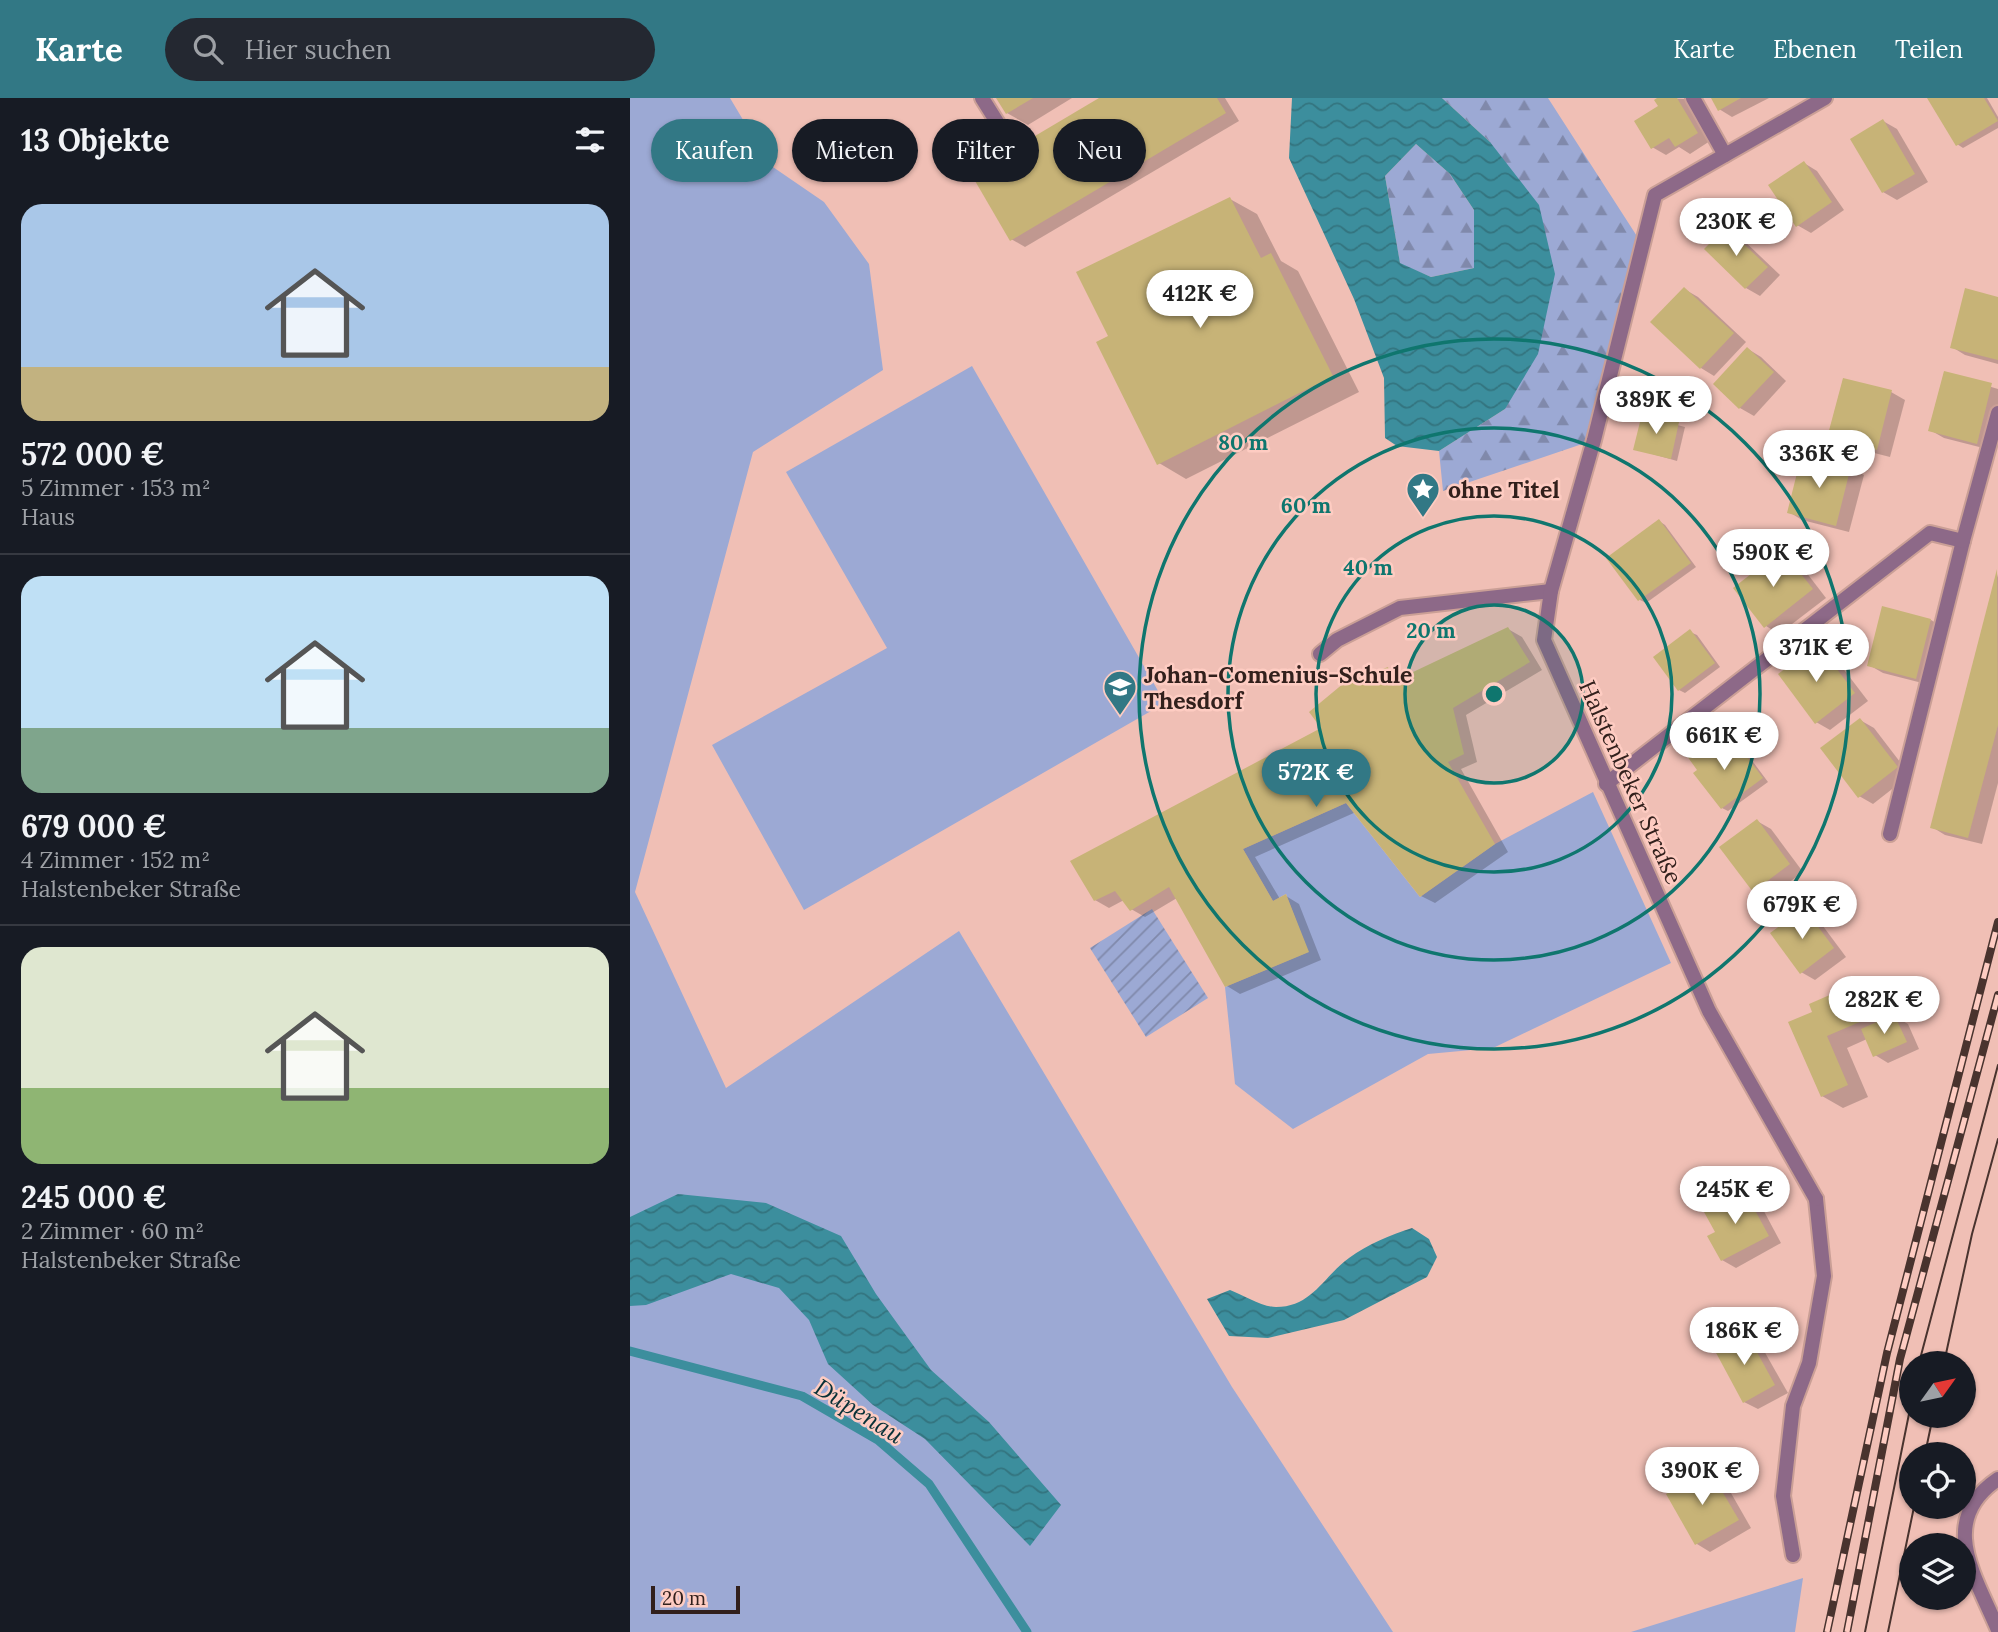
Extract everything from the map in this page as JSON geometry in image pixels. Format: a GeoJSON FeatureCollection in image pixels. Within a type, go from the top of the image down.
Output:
{"type":"FeatureCollection","features":[{"type":"Feature","properties":{"kind":"street"},"geometry":{"type":"LineString","coordinates":[[982,98],[995,119]]}},
{"type":"Feature","properties":{"kind":"street"},"geometry":{"type":"LineString","coordinates":[[1693,98],[1725,155]]}},
{"type":"Feature","properties":{"kind":"street","name":"Halstenbeker Straße"},"geometry":{"type":"LineString","coordinates":[[1793,1555],[1783,1496],[1793,1406],[1809,1363],[1825,1276],[1816,1199],[1709,1011],[1544,640],[1551,591],[1594,440],[1655,195],[1825,98]]}},
{"type":"Feature","properties":{"kind":"street"},"geometry":{"type":"LineString","coordinates":[[1890,834],[1998,412]]}},
{"type":"Feature","properties":{"kind":"street"},"geometry":{"type":"LineString","coordinates":[[1606,784],[1930,533],[1963,541]]}},
{"type":"Feature","properties":{"kind":"street"},"geometry":{"type":"LineString","coordinates":[[1320,654],[1337,640],[1400,608],[1551,591]]}},
{"type":"Feature","properties":{"kind":"street"},"geometry":{"type":"LineString","coordinates":[[1998,1479],[1983,1489],[1965,1516],[1964,1547],[1998,1630]]}},
{"type":"Feature","properties":{"kind":"green space"},"geometry":{"type":"Polygon","coordinates":[[[630,98],[730,98],[743,119],[651,119],[651,182],[778,182],[778,170],[824,202],[869,264],[883,370],[753,452],[635,892],[726,1088],[959,931],[1232,1387],[1393,1632],[630,1632],[630,98]]]}},
{"type":"Feature","properties":{"kind":"green space"},"geometry":{"type":"Polygon","coordinates":[[[1442,98],[1548,98],[1642,244],[1594,440],[1443,491],[1439,451],[1505,409],[1490,142],[1442,98]]]}},
{"type":"Feature","properties":{"kind":"green space"},"geometry":{"type":"Polygon","coordinates":[[[1416,144],[1450,174],[1474,210],[1474,268],[1431,277],[1400,264],[1385,176],[1416,144]]]}},
{"type":"Feature","properties":{"kind":"green space"},"geometry":{"type":"Polygon","coordinates":[[[972,366],[1165,703],[804,910],[712,745],[887,648],[786,472],[972,366]]]}},
{"type":"Feature","properties":{"kind":"green space"},"geometry":{"type":"Polygon","coordinates":[[[1593,792],[1671,963],[1493,1048],[1428,1054],[1293,1129],[1235,1084],[1225,987],[1308,952],[1286,894],[1273,901],[1243,849],[1346,803],[1420,897],[1495,844],[1593,792]]]}},
{"type":"Feature","properties":{"kind":"green space"},"geometry":{"type":"Polygon","coordinates":[[[1152,909],[1208,998],[1146,1037],[1090,948],[1152,909]]]}},
{"type":"Feature","properties":{"kind":"green space"},"geometry":{"type":"Polygon","coordinates":[[[1803,1578],[1795,1632],[1631,1632],[1803,1578]]]}},
{"type":"Feature","properties":{"kind":"water"},"geometry":{"type":"Polygon","coordinates":[[[1292,98],[1442,98],[1490,142],[1539,205],[1555,274],[1538,354],[1505,409],[1439,451],[1397,446],[1385,438],[1384,378],[1354,299],[1289,158],[1292,98]],[[1416,144],[1385,176],[1400,263],[1431,277],[1474,268],[1474,210],[1450,174],[1416,144]]]}},
{"type":"Feature","properties":{"kind":"water"},"geometry":{"type":"Polygon","coordinates":[[[678,1194],[766,1203],[841,1236],[876,1294],[931,1370],[989,1422],[1061,1505],[1030,1546],[925,1439],[873,1405],[828,1364],[809,1320],[779,1288],[731,1274],[646,1305],[630,1306],[630,1217],[678,1194]]]}},
{"type":"Feature","properties":{"kind":"water"},"geometry":{"type":"Polygon","coordinates":[[[1412,1228],[1429,1239],[1437,1257],[1427,1277],[1344,1320],[1268,1338],[1229,1336],[1207,1299],[1230,1290],[1265,1305],[1288,1306],[1308,1297],[1356,1253],[1379,1240],[1412,1228]]]}},
{"type":"Feature","properties":{"kind":"building"},"geometry":{"type":"Polygon","coordinates":[[[996,98],[1033,98],[1006,114],[996,98]]]}},
{"type":"Feature","properties":{"kind":"building"},"geometry":{"type":"Polygon","coordinates":[[[1099,98],[1217,98],[1226,113],[1146,160],[1146,119],[1064,119],[1099,98]]]}},
{"type":"Feature","properties":{"kind":"building"},"geometry":{"type":"Polygon","coordinates":[[[1677,98],[1698,133],[1675,147],[1669,138],[1651,149],[1634,121],[1658,106],[1654,100],[1677,98]]]}},
{"type":"Feature","properties":{"kind":"building"},"geometry":{"type":"Polygon","coordinates":[[[1711,98],[1741,98],[1718,111],[1711,98]]]}},
{"type":"Feature","properties":{"kind":"building"},"geometry":{"type":"Polygon","coordinates":[[[1927,98],[1984,98],[1998,121],[1956,146],[1927,98]]]}},
{"type":"Feature","properties":{"kind":"building"},"geometry":{"type":"Polygon","coordinates":[[[1883,119],[1915,174],[1882,193],[1850,139],[1883,119]]]}},
{"type":"Feature","properties":{"kind":"building"},"geometry":{"type":"Polygon","coordinates":[[[1053,125],[1053,182],[1110,182],[1010,241],[976,182],[1039,182],[1039,134],[1053,125]]]}},
{"type":"Feature","properties":{"kind":"building"},"geometry":{"type":"Polygon","coordinates":[[[1804,161],[1832,202],[1796,227],[1768,185],[1804,161]]]}},
{"type":"Feature","properties":{"kind":"building"},"geometry":{"type":"Polygon","coordinates":[[[1230,197],[1261,258],[1271,253],[1333,376],[1157,465],[1096,342],[1108,336],[1076,272],[1230,197]]]}},
{"type":"Feature","properties":{"kind":"building"},"geometry":{"type":"Polygon","coordinates":[[[1726,227],[1768,267],[1745,289],[1704,249],[1726,227]]]}},
{"type":"Feature","properties":{"kind":"building"},"geometry":{"type":"Polygon","coordinates":[[[1684,287],[1734,333],[1700,369],[1650,322],[1684,287]]]}},
{"type":"Feature","properties":{"kind":"building"},"geometry":{"type":"Polygon","coordinates":[[[1965,288],[1998,297],[1998,360],[1950,348],[1965,288]]]}},
{"type":"Feature","properties":{"kind":"building"},"geometry":{"type":"Polygon","coordinates":[[[1747,347],[1774,372],[1739,409],[1713,384],[1747,347]]]}},
{"type":"Feature","properties":{"kind":"building"},"geometry":{"type":"Polygon","coordinates":[[[1944,371],[1992,383],[1977,444],[1928,431],[1944,371]]]}},
{"type":"Feature","properties":{"kind":"building"},"geometry":{"type":"Polygon","coordinates":[[[1843,378],[1892,390],[1877,450],[1827,438],[1843,378]]]}},
{"type":"Feature","properties":{"kind":"building"},"geometry":{"type":"Polygon","coordinates":[[[1642,414],[1679,422],[1671,459],[1633,450],[1642,414]]]}},
{"type":"Feature","properties":{"kind":"building"},"geometry":{"type":"Polygon","coordinates":[[[1802,453],[1851,466],[1836,526],[1787,513],[1802,453]]]}},
{"type":"Feature","properties":{"kind":"building"},"geometry":{"type":"Polygon","coordinates":[[[1659,519],[1691,563],[1638,601],[1606,558],[1659,519]]]}},
{"type":"Feature","properties":{"kind":"building"},"geometry":{"type":"Polygon","coordinates":[[[1782,550],[1813,589],[1764,628],[1733,588],[1782,550]]]}},
{"type":"Feature","properties":{"kind":"building"},"geometry":{"type":"Polygon","coordinates":[[[1997,569],[1998,725],[1968,838],[1930,828],[1997,569]]]}},
{"type":"Feature","properties":{"kind":"building"},"geometry":{"type":"Polygon","coordinates":[[[1882,606],[1931,619],[1916,679],[1867,666],[1882,606]]]}},
{"type":"Feature","properties":{"kind":"building"},"geometry":{"type":"Polygon","coordinates":[[[1508,627],[1530,662],[1453,708],[1464,754],[1448,762],[1495,844],[1420,897],[1346,803],[1243,849],[1273,901],[1286,894],[1309,952],[1225,987],[1169,887],[1130,911],[1115,891],[1094,901],[1070,861],[1321,728],[1309,712],[1344,683],[1388,667],[1392,682],[1508,627]]]}},
{"type":"Feature","properties":{"kind":"building"},"geometry":{"type":"Polygon","coordinates":[[[1690,629],[1715,663],[1678,691],[1653,657],[1690,629]]]}},
{"type":"Feature","properties":{"kind":"building"},"geometry":{"type":"Polygon","coordinates":[[[1818,644],[1855,693],[1815,724],[1778,674],[1818,644]]]}},
{"type":"Feature","properties":{"kind":"building"},"geometry":{"type":"Polygon","coordinates":[[[1860,718],[1898,767],[1858,798],[1820,748],[1860,718]]]}},
{"type":"Feature","properties":{"kind":"building"},"geometry":{"type":"Polygon","coordinates":[[[1710,739],[1721,753],[1736,742],[1763,778],[1721,809],[1693,773],[1697,770],[1687,756],[1710,739]]]}},
{"type":"Feature","properties":{"kind":"building"},"geometry":{"type":"Polygon","coordinates":[[[1757,819],[1790,864],[1753,892],[1719,847],[1757,819]]]}},
{"type":"Feature","properties":{"kind":"building"},"geometry":{"type":"Polygon","coordinates":[[[1804,908],[1834,948],[1800,974],[1770,933],[1804,908]]]}},
{"type":"Feature","properties":{"kind":"building"},"geometry":{"type":"Polygon","coordinates":[[[1855,984],[1869,1018],[1827,1036],[1848,1085],[1821,1097],[1788,1022],[1812,1012],[1809,1004],[1855,984]]]}},
{"type":"Feature","properties":{"kind":"building"},"geometry":{"type":"Polygon","coordinates":[[[1894,1014],[1907,1042],[1873,1057],[1861,1029],[1894,1014]]]}},
{"type":"Feature","properties":{"kind":"building"},"geometry":{"type":"Polygon","coordinates":[[[1744,1190],[1769,1236],[1721,1261],[1707,1236],[1715,1232],[1704,1212],[1744,1190]]]}},
{"type":"Feature","properties":{"kind":"building"},"geometry":{"type":"Polygon","coordinates":[[[1746,1332],[1775,1385],[1743,1403],[1714,1349],[1746,1332]]]}},
{"type":"Feature","properties":{"kind":"building"},"geometry":{"type":"Polygon","coordinates":[[[1709,1469],[1739,1520],[1695,1545],[1666,1494],[1709,1469]]]}},
{"type":"Feature","properties":{"kind":"waterway","name":"Düpenau"},"geometry":{"type":"LineString","coordinates":[[630,1351],[802,1396],[878,1440],[929,1484],[1027,1632]]}},
{"type":"Feature","properties":{"kind":"tram line"},"geometry":{"type":"LineString","coordinates":[[1922,1351],[1998,1065]]}},
{"type":"Feature","properties":{"kind":"tram line"},"geometry":{"type":"LineString","coordinates":[[1947,1351],[1972,1234],[1998,1139]]}},
{"type":"Feature","properties":{"kind":"tram line"},"geometry":{"type":"LineString","coordinates":[[1865,1632],[1906,1428]]}},
{"type":"Feature","properties":{"kind":"tram line"},"geometry":{"type":"LineString","coordinates":[[1928,1442],[1930,1428]]}},
{"type":"Feature","properties":{"kind":"tram line"},"geometry":{"type":"LineString","coordinates":[[1888,1632],[1912,1519]]}},
{"type":"Feature","properties":{"kind":"railway"},"geometry":{"type":"LineString","coordinates":[[1827,1632],[1887,1353],[1998,922]]}},
{"type":"Feature","properties":{"kind":"railway"},"geometry":{"type":"LineString","coordinates":[[1847,1632],[1900,1359],[1998,995]]}},
{"type":"Feature","properties":{"kind":"place","name":"ohne Titel"},"geometry":{"type":"Point","coordinates":[1423,519]}},
{"type":"Feature","properties":{"kind":"place","name":"Johan-Comenius-Schule Thesdorf"},"geometry":{"type":"Point","coordinates":[1120,717]}}]}
